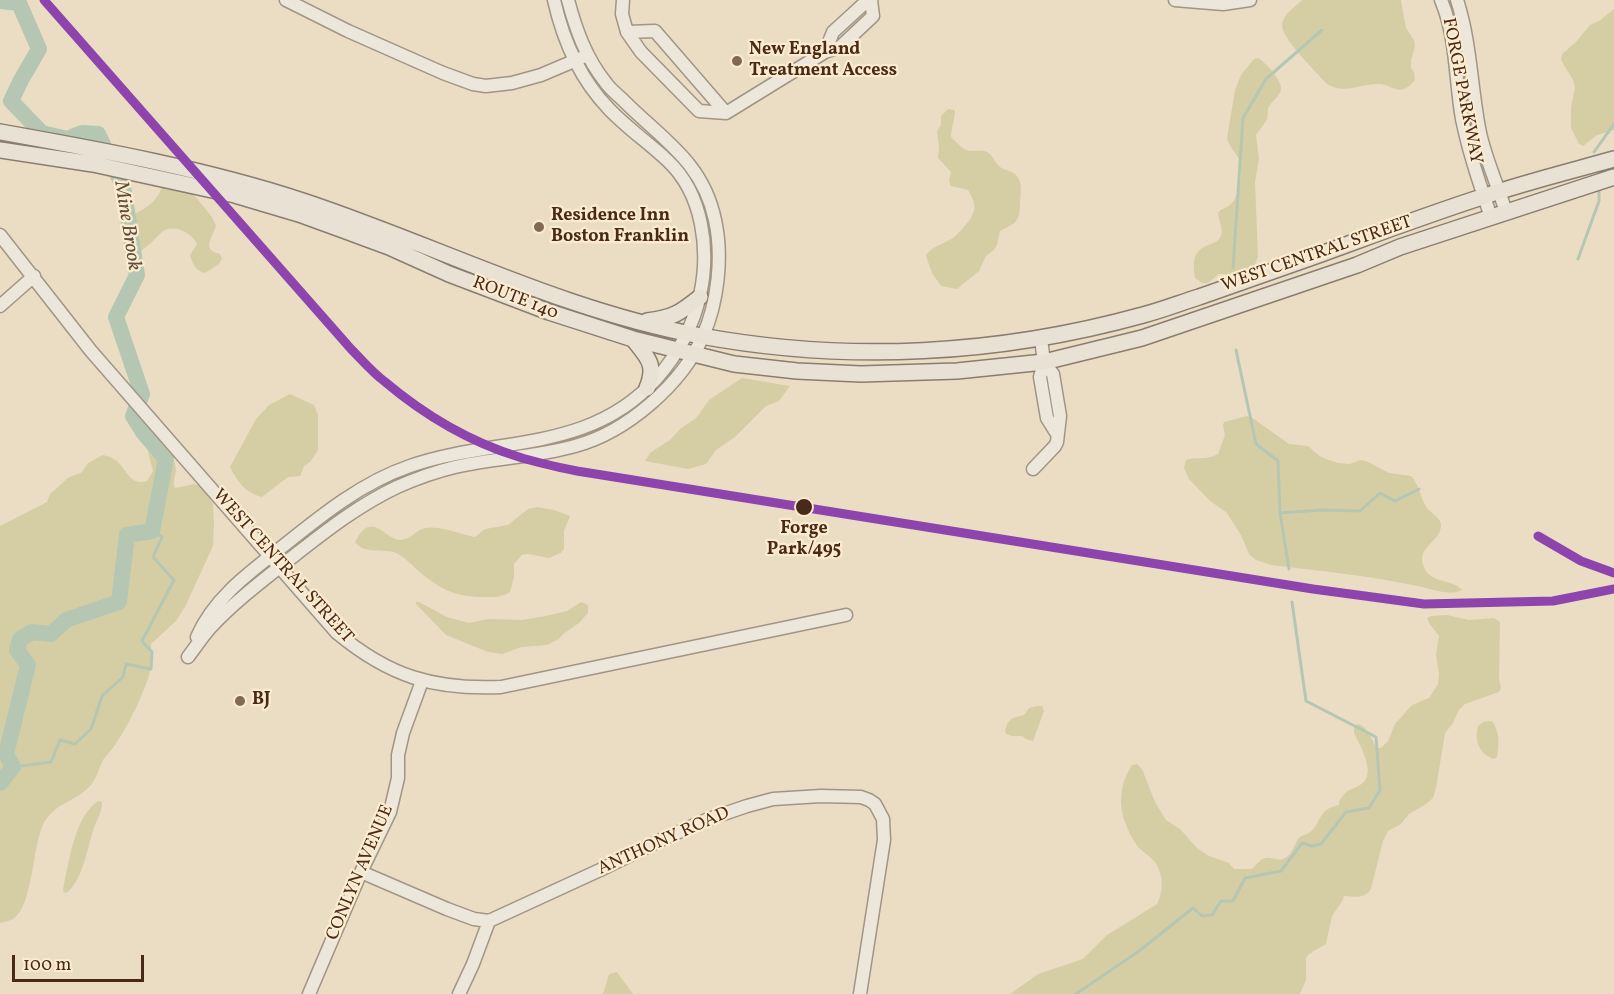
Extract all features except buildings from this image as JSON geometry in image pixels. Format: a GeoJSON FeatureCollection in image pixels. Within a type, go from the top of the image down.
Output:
{"type":"FeatureCollection","features":[{"type":"Feature","properties":{"kind":"main road","name":"ROUTE 140"},"geometry":{"type":"LineString","coordinates":[[1,132],[104,151],[228,179],[301,200],[359,220],[554,296],[637,322],[687,334],[793,349],[881,352],[945,350],[1041,339]]}},
{"type":"Feature","properties":{"kind":"main road","name":"ROUTE 140"},"geometry":{"type":"LineString","coordinates":[[5,151],[93,164],[235,195],[343,230],[448,274],[549,312],[633,339],[734,364],[861,375],[957,371],[1044,362]]}},
{"type":"Feature","properties":{"kind":"main road","name":"WEST CENTRAL STREET"},"geometry":{"type":"LineString","coordinates":[[1041,339],[1144,315],[1484,196],[1614,159]]}},
{"type":"Feature","properties":{"kind":"main road","name":"WEST CENTRAL STREET"},"geometry":{"type":"LineString","coordinates":[[1044,362],[1143,338],[1357,265],[1400,247],[1614,177]]}},
{"type":"Feature","properties":{"kind":"main road"},"geometry":{"type":"LineString","coordinates":[[637,322],[676,315],[700,297]]}},
{"type":"Feature","properties":{"kind":"main road"},"geometry":{"type":"LineString","coordinates":[[633,339],[651,366],[651,378],[647,388]]}},
{"type":"Feature","properties":{"kind":"street"},"geometry":{"type":"LineString","coordinates":[[286,0],[348,31],[473,84],[486,86],[512,83],[541,75],[588,56]]}},
{"type":"Feature","properties":{"kind":"street"},"geometry":{"type":"LineString","coordinates":[[554,0],[560,27],[575,61],[590,86],[609,110],[670,163],[696,203],[702,234],[704,266],[700,297],[687,334],[686,352],[675,379],[651,404],[632,419],[589,442],[574,447],[456,467],[424,476],[394,488],[352,511],[236,603],[208,630],[188,657],[202,624],[213,608],[235,586],[323,514],[351,495],[408,466],[440,457],[560,435],[591,426],[619,411],[647,388],[664,370],[686,352],[703,337],[714,300],[719,251],[715,218],[705,187],[696,171],[676,148],[606,84],[588,56],[575,26],[568,0]]}},
{"type":"Feature","properties":{"kind":"street"},"geometry":{"type":"LineString","coordinates":[[623,0],[622,14],[627,32],[640,52],[699,111],[726,113],[825,52],[840,47],[873,16],[869,0]]}},
{"type":"Feature","properties":{"kind":"street"},"geometry":{"type":"LineString","coordinates":[[1175,0],[1223,4],[1250,0]]}},
{"type":"Feature","properties":{"kind":"street","name":"FORGE PARKWAY"},"geometry":{"type":"LineString","coordinates":[[1441,0],[1453,40],[1462,118],[1491,218]]}},
{"type":"Feature","properties":{"kind":"street","name":"FORGE PARKWAY"},"geometry":{"type":"LineString","coordinates":[[1457,0],[1464,21],[1481,135],[1506,212]]}},
{"type":"Feature","properties":{"kind":"street"},"geometry":{"type":"LineString","coordinates":[[627,32],[655,32],[726,113]]}},
{"type":"Feature","properties":{"kind":"street","name":"WEST CENTRAL STREET"},"geometry":{"type":"LineString","coordinates":[[0,235],[92,351],[337,633],[356,648],[398,672],[422,681],[452,686],[501,687],[846,615]]}},
{"type":"Feature","properties":{"kind":"street"},"geometry":{"type":"LineString","coordinates":[[0,306],[34,276]]}},
{"type":"Feature","properties":{"kind":"street"},"geometry":{"type":"LineString","coordinates":[[1033,469],[1055,446],[1060,417],[1053,374],[1044,362],[1041,339]]}},
{"type":"Feature","properties":{"kind":"street","name":"CONLYN AVENUE"},"geometry":{"type":"LineString","coordinates":[[309,994],[390,812],[398,778],[398,755],[403,733],[422,681]]}},
{"type":"Feature","properties":{"kind":"street","name":"ANTHONY ROAD"},"geometry":{"type":"LineString","coordinates":[[489,921],[663,839],[734,810],[783,798],[861,797],[870,800],[879,810],[884,840],[860,994]]}},
{"type":"Feature","properties":{"kind":"street"},"geometry":{"type":"LineString","coordinates":[[362,872],[456,913],[489,921],[459,994]]}},
{"type":"Feature","properties":{"kind":"shaded area"},"geometry":{"type":"Polygon","coordinates":[[[1302,0],[1401,0],[1406,28],[1414,40],[1411,68],[1415,80],[1407,88],[1401,90],[1380,84],[1347,89],[1327,84],[1293,47],[1283,31],[1282,25],[1285,17],[1302,0]]]}},
{"type":"Feature","properties":{"kind":"shaded area"},"geometry":{"type":"Polygon","coordinates":[[[1614,9],[1614,130],[1597,135],[1583,146],[1579,144],[1571,128],[1571,107],[1575,88],[1561,60],[1562,54],[1590,25],[1614,9]]]}},
{"type":"Feature","properties":{"kind":"shaded area"},"geometry":{"type":"Polygon","coordinates":[[[1258,58],[1276,76],[1281,85],[1281,91],[1269,107],[1267,119],[1256,135],[1259,159],[1255,182],[1258,257],[1253,269],[1228,277],[1225,274],[1219,274],[1208,283],[1202,283],[1195,278],[1196,255],[1201,249],[1220,238],[1222,230],[1218,213],[1233,202],[1240,184],[1239,159],[1227,138],[1235,90],[1241,75],[1254,59],[1258,58]]]}},
{"type":"Feature","properties":{"kind":"shaded area"},"geometry":{"type":"Polygon","coordinates":[[[948,109],[955,110],[951,137],[967,150],[988,153],[999,166],[1017,176],[1021,189],[1018,218],[1010,226],[1000,231],[997,245],[986,256],[979,271],[957,289],[941,286],[932,273],[926,256],[934,247],[956,236],[971,218],[974,210],[968,190],[951,186],[949,181],[951,172],[938,158],[937,131],[941,125],[941,116],[948,109]]]}},
{"type":"Feature","properties":{"kind":"shaded area"},"geometry":{"type":"Polygon","coordinates":[[[153,153],[165,157],[212,217],[216,226],[209,246],[214,252],[220,254],[222,259],[219,264],[205,273],[197,269],[190,255],[197,244],[192,237],[180,230],[165,230],[132,257],[129,218],[153,202],[160,193],[161,183],[150,163],[153,153]]]}},
{"type":"Feature","properties":{"kind":"shaded area"},"geometry":{"type":"Polygon","coordinates":[[[742,378],[790,386],[779,401],[766,406],[735,437],[716,450],[706,464],[688,469],[645,461],[650,453],[696,418],[709,400],[742,378]]]}},
{"type":"Feature","properties":{"kind":"shaded area"},"geometry":{"type":"Polygon","coordinates":[[[290,394],[314,405],[318,415],[318,450],[310,462],[304,466],[300,476],[288,477],[262,497],[242,486],[230,467],[256,419],[269,405],[290,394]]]}},
{"type":"Feature","properties":{"kind":"shaded area"},"geometry":{"type":"Polygon","coordinates":[[[1247,416],[1289,444],[1308,446],[1321,457],[1349,464],[1361,460],[1366,461],[1389,473],[1411,476],[1425,505],[1441,523],[1439,532],[1422,556],[1426,571],[1434,578],[1454,584],[1462,590],[1442,592],[1366,577],[1271,565],[1256,560],[1249,554],[1241,535],[1226,512],[1210,501],[1189,479],[1184,468],[1186,460],[1218,454],[1225,435],[1224,422],[1247,416]]]}},
{"type":"Feature","properties":{"kind":"shaded area"},"geometry":{"type":"Polygon","coordinates":[[[150,431],[173,458],[176,469],[175,488],[194,484],[203,487],[213,504],[213,546],[185,607],[176,621],[151,644],[150,672],[140,699],[126,726],[103,760],[91,785],[80,795],[61,805],[45,821],[37,843],[25,901],[20,912],[13,919],[0,923],[0,526],[47,502],[50,494],[69,477],[81,473],[88,463],[103,455],[117,461],[133,480],[147,481],[153,471],[146,444],[150,431]]]}},
{"type":"Feature","properties":{"kind":"shaded area"},"geometry":{"type":"Polygon","coordinates":[[[537,507],[570,516],[564,531],[564,549],[561,553],[549,558],[522,555],[514,564],[514,577],[510,592],[500,596],[472,597],[455,593],[432,581],[398,554],[364,549],[355,542],[367,527],[379,529],[400,540],[430,527],[475,537],[485,529],[508,525],[528,509],[537,507]]]}},
{"type":"Feature","properties":{"kind":"shaded area"},"geometry":{"type":"Polygon","coordinates":[[[416,602],[447,617],[469,623],[488,619],[522,620],[546,616],[567,611],[581,602],[588,605],[588,613],[559,639],[547,645],[522,647],[502,654],[488,652],[446,635],[416,602]]]}},
{"type":"Feature","properties":{"kind":"shaded area"},"geometry":{"type":"Polygon","coordinates":[[[1447,615],[1469,620],[1494,618],[1500,622],[1499,678],[1501,688],[1499,692],[1465,704],[1459,710],[1445,733],[1433,798],[1409,814],[1401,824],[1388,831],[1383,841],[1371,889],[1362,896],[1344,896],[1332,916],[1326,944],[1306,958],[1306,980],[1300,994],[1010,994],[1038,974],[1083,959],[1107,935],[1157,904],[1162,888],[1159,870],[1130,834],[1121,805],[1123,785],[1132,765],[1137,764],[1142,769],[1155,802],[1166,820],[1180,829],[1197,848],[1209,856],[1229,863],[1234,869],[1252,869],[1266,858],[1283,859],[1289,855],[1299,837],[1314,828],[1323,813],[1339,805],[1346,792],[1365,780],[1368,767],[1354,733],[1357,724],[1366,730],[1376,748],[1381,748],[1388,741],[1395,724],[1412,705],[1429,698],[1438,684],[1436,655],[1439,636],[1427,618],[1447,615]]]}},
{"type":"Feature","properties":{"kind":"shaded area"},"geometry":{"type":"Polygon","coordinates":[[[1042,706],[1044,711],[1033,741],[1022,736],[1006,734],[1008,722],[1024,715],[1029,708],[1042,706]]]}},
{"type":"Feature","properties":{"kind":"shaded area"},"geometry":{"type":"Polygon","coordinates":[[[1492,721],[1498,738],[1497,757],[1494,759],[1481,750],[1477,742],[1478,726],[1483,722],[1492,721]]]}},
{"type":"Feature","properties":{"kind":"shaded area"},"geometry":{"type":"Polygon","coordinates":[[[98,801],[102,802],[101,811],[82,869],[74,885],[64,893],[63,889],[78,829],[90,808],[98,801]]]}},
{"type":"Feature","properties":{"kind":"shaded area"},"geometry":{"type":"Polygon","coordinates":[[[617,972],[633,994],[603,994],[609,974],[617,972]]]}},
{"type":"Feature","properties":{"kind":"waterway","name":"Mine Brook"},"geometry":{"type":"LineString","coordinates":[[0,1],[19,3],[39,49],[11,101],[42,133],[67,139],[82,133],[98,134],[123,186],[137,275],[116,317],[142,394],[133,416],[143,432],[166,459],[152,531],[127,535],[119,602],[66,620],[51,634],[32,632],[20,639],[17,650],[28,665],[6,754],[13,767],[0,783]]}},
{"type":"Feature","properties":{"kind":"waterway"},"geometry":{"type":"LineString","coordinates":[[1233,268],[1243,118],[1266,79],[1322,30]]}},
{"type":"Feature","properties":{"kind":"waterway"},"geometry":{"type":"LineString","coordinates":[[1594,152],[1614,124]]}},
{"type":"Feature","properties":{"kind":"waterway"},"geometry":{"type":"LineString","coordinates":[[1578,259],[1599,201],[1599,191]]}},
{"type":"Feature","properties":{"kind":"waterway"},"geometry":{"type":"LineString","coordinates":[[1236,350],[1256,444],[1278,461],[1280,513],[1289,569]]}},
{"type":"Feature","properties":{"kind":"waterway"},"geometry":{"type":"LineString","coordinates":[[1280,513],[1321,510],[1360,511],[1380,493],[1395,501],[1419,489]]}},
{"type":"Feature","properties":{"kind":"waterway","name":"Mine Brook"},"geometry":{"type":"LineString","coordinates":[[13,767],[51,762],[60,740],[75,744],[91,729],[102,696],[123,677],[126,664],[151,669],[152,652],[142,641],[174,580],[153,557],[162,537],[152,531]]}},
{"type":"Feature","properties":{"kind":"waterway"},"geometry":{"type":"LineString","coordinates":[[1076,994],[1139,951],[1193,908],[1202,916],[1212,915],[1221,901],[1233,901],[1245,878],[1281,871],[1302,843],[1312,846],[1321,844],[1346,812],[1369,808],[1380,790],[1376,737],[1306,701],[1292,602]]}},
{"type":"Feature","properties":{"kind":"railway"},"geometry":{"type":"LineString","coordinates":[[912,524],[1313,589],[1424,604],[1553,601],[1614,589]]}},
{"type":"Feature","properties":{"kind":"railway"},"geometry":{"type":"LineString","coordinates":[[1538,536],[1581,561],[1614,573]]}},
{"type":"Feature","properties":{"kind":"transit line"},"geometry":{"type":"LineString","coordinates":[[44,0],[371,370],[431,416],[501,451],[577,471],[1313,589],[1424,604],[1553,601],[1614,589]]}},
{"type":"Feature","properties":{"kind":"transit line"},"geometry":{"type":"LineString","coordinates":[[1538,536],[1581,561],[1614,573]]}},
{"type":"Feature","properties":{"kind":"place","name":"New England Treatment Access"},"geometry":{"type":"Point","coordinates":[737,61]}},
{"type":"Feature","properties":{"kind":"place","name":"Residence Inn Boston Franklin"},"geometry":{"type":"Point","coordinates":[539,227]}},
{"type":"Feature","properties":{"kind":"place","name":"Forge Park/495"},"geometry":{"type":"Point","coordinates":[804,507]}},
{"type":"Feature","properties":{"kind":"place","name":"BJ"},"geometry":{"type":"Point","coordinates":[240,701]}}]}
